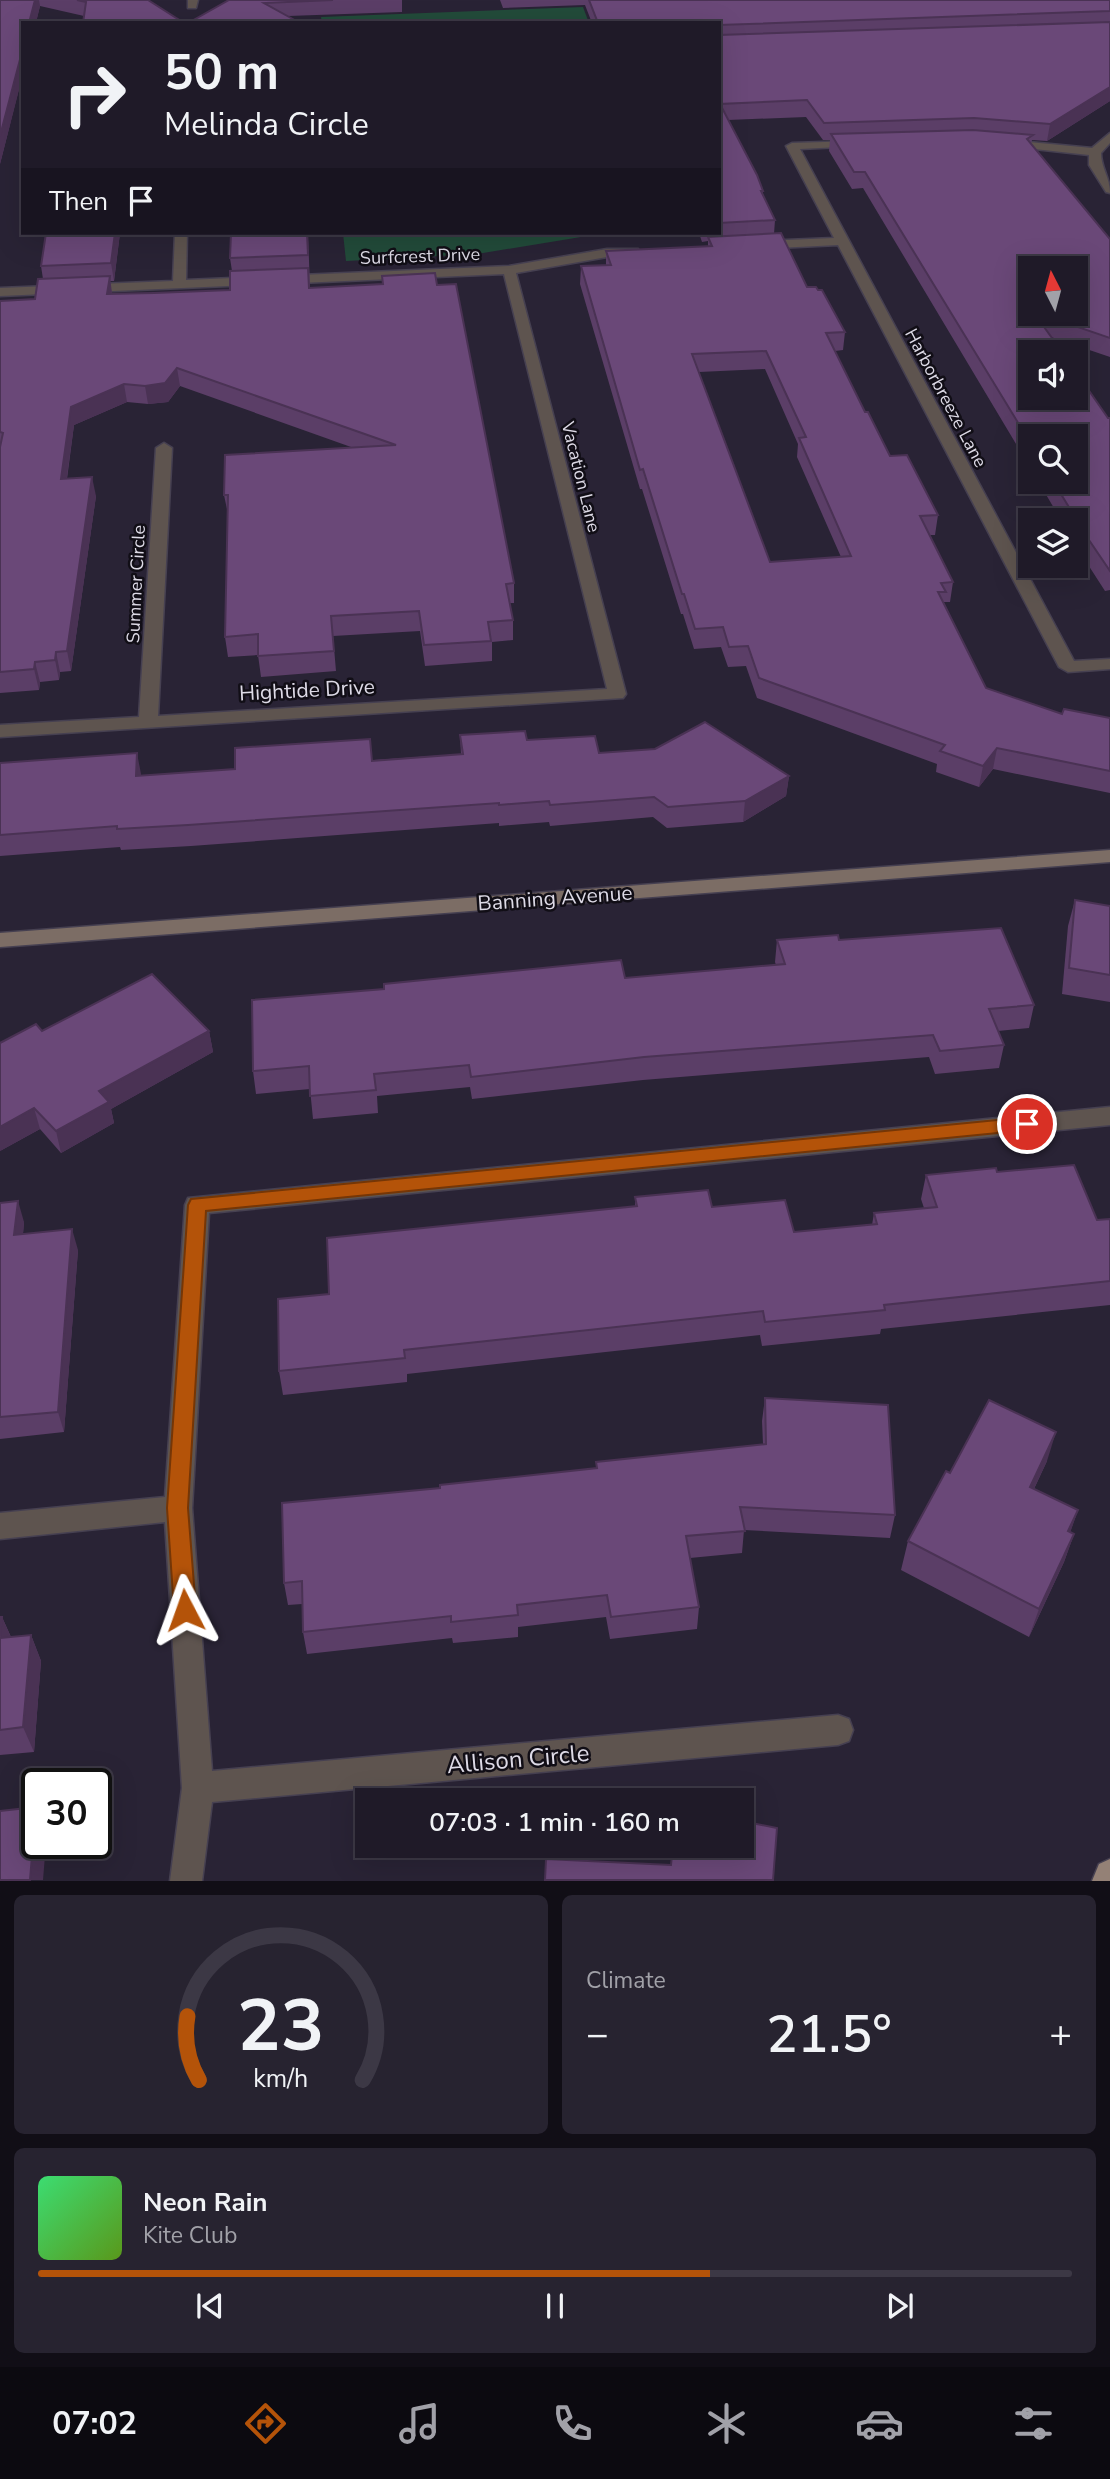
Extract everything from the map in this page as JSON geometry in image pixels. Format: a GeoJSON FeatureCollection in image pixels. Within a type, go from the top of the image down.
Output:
{"type":"FeatureCollection","features":[{"type":"Feature","properties":{"kind":"main road"},"geometry":{"type":"LineString","coordinates":[[1108,1881],[1110,1875]]}},
{"type":"Feature","properties":{"kind":"street"},"geometry":{"type":"LineString","coordinates":[[1110,136],[1095,152],[1095,165],[1110,189]]}},
{"type":"Feature","properties":{"kind":"street"},"geometry":{"type":"LineString","coordinates":[[998,142],[1095,152]]}},
{"type":"Feature","properties":{"kind":"street","name":"Harborbreeze Lane"},"geometry":{"type":"LineString","coordinates":[[874,143],[792,146],[1068,667],[1110,664]]}},
{"type":"Feature","properties":{"kind":"street"},"geometry":{"type":"LineString","coordinates":[[179,284],[181,235]]}},
{"type":"Feature","properties":{"kind":"street"},"geometry":{"type":"LineString","coordinates":[[745,246],[841,241]]}},
{"type":"Feature","properties":{"kind":"street","name":"Surfcrest Drive"},"geometry":{"type":"LineString","coordinates":[[0,292],[509,270],[607,253],[649,251]]}},
{"type":"Feature","properties":{"kind":"street","name":"Vacation Lane"},"geometry":{"type":"LineString","coordinates":[[509,270],[617,694]]}},
{"type":"Feature","properties":{"kind":"street","name":"Summer Circle"},"geometry":{"type":"LineString","coordinates":[[148,722],[163,448]]}},
{"type":"Feature","properties":{"kind":"street","name":"Hightide Drive"},"geometry":{"type":"LineString","coordinates":[[0,731],[617,694]]}},
{"type":"Feature","properties":{"kind":"street","name":"Banning Avenue"},"geometry":{"type":"LineString","coordinates":[[0,940],[1110,856]]}},
{"type":"Feature","properties":{"kind":"street"},"geometry":{"type":"LineString","coordinates":[[186,1881],[198,1788],[178,1508],[197,1205],[1110,1116]]}},
{"type":"Feature","properties":{"kind":"street"},"geometry":{"type":"LineString","coordinates":[[0,1526],[178,1508]]}},
{"type":"Feature","properties":{"kind":"street","name":"Allison Circle"},"geometry":{"type":"LineString","coordinates":[[198,1788],[838,1730]]}},
{"type":"Feature","properties":{"kind":"green space"},"geometry":{"type":"Polygon","coordinates":[[[583,7],[588,21],[322,21],[321,17],[583,7]]]}},
{"type":"Feature","properties":{"kind":"green space"},"geometry":{"type":"Polygon","coordinates":[[[343,235],[616,235],[581,237],[477,254],[346,261],[343,235]]]}},
{"type":"Feature","properties":{"kind":"building"},"geometry":{"type":"Polygon","coordinates":[[[0,0],[35,0],[30,21],[21,21],[21,56],[0,136],[0,0]]]}},
{"type":"Feature","properties":{"kind":"building"},"geometry":{"type":"Polygon","coordinates":[[[77,0],[148,0],[181,21],[83,21],[86,2],[77,0]]]}},
{"type":"Feature","properties":{"kind":"building"},"geometry":{"type":"Polygon","coordinates":[[[229,0],[333,0],[264,3],[296,21],[192,21],[229,0]]]}},
{"type":"Feature","properties":{"kind":"building"},"geometry":{"type":"Polygon","coordinates":[[[589,0],[1110,0],[1110,11],[721,25],[721,21],[597,21],[589,0]]]}},
{"type":"Feature","properties":{"kind":"building"},"geometry":{"type":"Polygon","coordinates":[[[1110,22],[1110,87],[1050,124],[974,118],[824,123],[807,100],[721,104],[721,35],[1110,22]]]}},
{"type":"Feature","properties":{"kind":"building"},"geometry":{"type":"Polygon","coordinates":[[[721,106],[757,175],[761,191],[775,220],[721,223],[721,106]]]}},
{"type":"Feature","properties":{"kind":"building"},"geometry":{"type":"Polygon","coordinates":[[[973,130],[1033,135],[1027,139],[1110,239],[1110,338],[1075,326],[1088,326],[1088,256],[1018,256],[1018,326],[1043,326],[1053,340],[1018,340],[1018,410],[1088,410],[1088,389],[1110,418],[1110,571],[1088,538],[1088,508],[1069,508],[1061,494],[1088,494],[1088,424],[1019,424],[865,172],[854,172],[831,134],[973,130]]]}},
{"type":"Feature","properties":{"kind":"building"},"geometry":{"type":"Polygon","coordinates":[[[781,233],[807,287],[822,290],[845,332],[826,333],[865,412],[868,412],[890,456],[907,455],[938,515],[920,516],[953,582],[941,583],[946,592],[938,592],[986,688],[1062,714],[1064,709],[1110,718],[1110,771],[997,748],[983,766],[940,751],[945,745],[759,678],[748,646],[729,647],[723,627],[695,629],[643,469],[640,470],[581,266],[611,265],[606,251],[712,246],[708,237],[781,233]],[[766,351],[692,354],[770,562],[851,556],[799,438],[806,437],[766,351]]]}},
{"type":"Feature","properties":{"kind":"building"},"geometry":{"type":"Polygon","coordinates":[[[46,235],[115,235],[111,263],[41,266],[46,235]]]}},
{"type":"Feature","properties":{"kind":"building"},"geometry":{"type":"Polygon","coordinates":[[[231,235],[307,235],[308,255],[230,258],[231,235]]]}},
{"type":"Feature","properties":{"kind":"building"},"geometry":{"type":"Polygon","coordinates":[[[308,268],[309,288],[383,284],[382,276],[435,273],[437,285],[456,284],[514,583],[506,584],[513,620],[488,622],[491,641],[424,645],[419,611],[331,616],[334,651],[258,656],[258,634],[225,637],[228,495],[224,495],[225,455],[396,445],[177,368],[165,383],[145,386],[124,384],[71,407],[61,479],[92,477],[67,651],[56,652],[55,660],[35,662],[34,669],[0,672],[0,447],[3,433],[0,432],[0,301],[35,299],[38,279],[110,276],[107,294],[230,290],[230,271],[308,268]]]}},
{"type":"Feature","properties":{"kind":"building"},"geometry":{"type":"Polygon","coordinates":[[[705,722],[789,776],[745,801],[668,807],[654,797],[550,805],[549,801],[499,803],[0,835],[0,763],[137,753],[136,776],[235,769],[235,748],[370,739],[372,761],[463,754],[460,735],[525,731],[527,740],[595,736],[599,753],[655,749],[705,722]]]}},
{"type":"Feature","properties":{"kind":"building"},"geometry":{"type":"Polygon","coordinates":[[[1075,900],[1110,906],[1110,975],[1069,968],[1075,900]]]}},
{"type":"Feature","properties":{"kind":"building"},"geometry":{"type":"Polygon","coordinates":[[[1001,928],[1034,1005],[989,1009],[1004,1045],[940,1051],[933,1035],[644,1057],[471,1077],[469,1065],[374,1074],[376,1090],[310,1096],[309,1066],[253,1071],[252,1000],[384,989],[384,984],[621,960],[625,978],[785,964],[777,940],[838,935],[839,940],[1001,928]]]}},
{"type":"Feature","properties":{"kind":"building"},"geometry":{"type":"Polygon","coordinates":[[[152,974],[209,1031],[99,1091],[109,1102],[56,1131],[34,1108],[0,1127],[0,1043],[36,1024],[42,1031],[152,974]]]}},
{"type":"Feature","properties":{"kind":"building"},"geometry":{"type":"Polygon","coordinates":[[[1074,1165],[1097,1220],[1110,1219],[1110,1281],[884,1305],[885,1310],[765,1322],[763,1311],[404,1350],[405,1358],[279,1371],[278,1299],[329,1294],[327,1238],[637,1206],[635,1197],[708,1190],[712,1207],[785,1200],[794,1232],[877,1224],[874,1213],[937,1207],[926,1175],[996,1168],[997,1172],[1074,1165]]]}},
{"type":"Feature","properties":{"kind":"building"},"geometry":{"type":"Polygon","coordinates":[[[18,1201],[14,1235],[72,1229],[58,1412],[0,1417],[0,1203],[18,1201]]]}},
{"type":"Feature","properties":{"kind":"building"},"geometry":{"type":"Polygon","coordinates":[[[765,1398],[888,1405],[895,1515],[740,1507],[745,1531],[686,1536],[699,1607],[611,1617],[607,1595],[517,1605],[518,1615],[451,1622],[451,1616],[303,1632],[302,1581],[284,1583],[282,1503],[440,1488],[440,1485],[597,1468],[596,1462],[766,1444],[765,1398]]]}},
{"type":"Feature","properties":{"kind":"building"},"geometry":{"type":"Polygon","coordinates":[[[989,1400],[1056,1432],[1030,1487],[1078,1510],[1068,1531],[1074,1534],[1039,1609],[908,1541],[946,1471],[950,1473],[989,1400]]]}},
{"type":"Feature","properties":{"kind":"building"},"geometry":{"type":"Polygon","coordinates":[[[31,1635],[23,1727],[0,1730],[0,1638],[31,1635]]]}},
{"type":"Feature","properties":{"kind":"building"},"geometry":{"type":"Polygon","coordinates":[[[21,1809],[21,1859],[32,1859],[30,1880],[0,1880],[0,1811],[21,1809]]]}},
{"type":"Feature","properties":{"kind":"building"},"geometry":{"type":"Polygon","coordinates":[[[754,1823],[777,1828],[773,1880],[545,1880],[546,1859],[671,1865],[672,1858],[754,1858],[754,1823]]]}},
{"type":"Feature","properties":{"kind":"route"},"geometry":{"type":"LineString","coordinates":[[185,1610],[178,1508],[197,1205],[1027,1124]]}}]}
